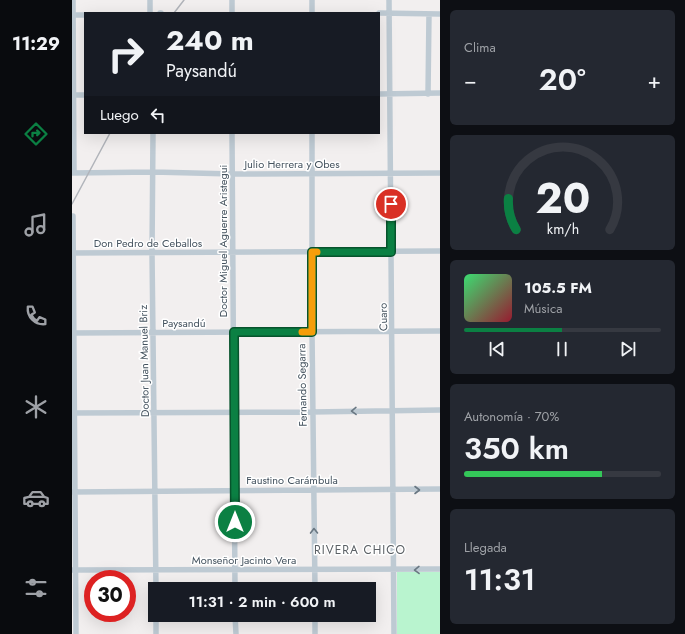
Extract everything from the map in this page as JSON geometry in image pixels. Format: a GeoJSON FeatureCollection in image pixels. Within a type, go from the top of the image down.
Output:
{"type":"FeatureCollection","features":[{"type":"Feature","properties":{"kind":"street"},"geometry":{"type":"LineString","coordinates":[[72,0],[73,173]]}},
{"type":"Feature","properties":{"kind":"street"},"geometry":{"type":"LineString","coordinates":[[150,0],[150,12]]}},
{"type":"Feature","properties":{"kind":"street"},"geometry":{"type":"LineString","coordinates":[[232,0],[232,12]]}},
{"type":"Feature","properties":{"kind":"street"},"geometry":{"type":"LineString","coordinates":[[312,0],[312,12]]}},
{"type":"Feature","properties":{"kind":"street","name":"Cuaro"},"geometry":{"type":"LineString","coordinates":[[389,0],[393,331],[394,634]]}},
{"type":"Feature","properties":{"kind":"street"},"geometry":{"type":"LineString","coordinates":[[380,13],[440,14]]}},
{"type":"Feature","properties":{"kind":"street"},"geometry":{"type":"LineString","coordinates":[[428,94],[429,14]]}},
{"type":"Feature","properties":{"kind":"street"},"geometry":{"type":"LineString","coordinates":[[72,15],[84,15]]}},
{"type":"Feature","properties":{"kind":"street"},"geometry":{"type":"LineString","coordinates":[[380,94],[440,94]]}},
{"type":"Feature","properties":{"kind":"street"},"geometry":{"type":"LineString","coordinates":[[73,95],[84,95]]}},
{"type":"Feature","properties":{"kind":"street","name":"Doctor Juan Manuel Briz"},"geometry":{"type":"LineString","coordinates":[[153,134],[154,172],[152,253],[156,582]]}},
{"type":"Feature","properties":{"kind":"street","name":"Doctor Miguel Aguerre Aristegui"},"geometry":{"type":"LineString","coordinates":[[232,134],[235,582]]}},
{"type":"Feature","properties":{"kind":"street","name":"Fernando Segarra"},"geometry":{"type":"LineString","coordinates":[[312,134],[312,412],[315,582]]}},
{"type":"Feature","properties":{"kind":"street","name":"Julio Herrera y Obes"},"geometry":{"type":"LineString","coordinates":[[73,173],[440,173]]}},
{"type":"Feature","properties":{"kind":"street"},"geometry":{"type":"LineString","coordinates":[[73,216],[73,492],[76,634]]}},
{"type":"Feature","properties":{"kind":"street","name":"Don Pedro de Ceballos"},"geometry":{"type":"LineString","coordinates":[[72,254],[440,251]]}},
{"type":"Feature","properties":{"kind":"street","name":"Paysandú"},"geometry":{"type":"LineString","coordinates":[[73,333],[440,331]]}},
{"type":"Feature","properties":{"kind":"street"},"geometry":{"type":"LineString","coordinates":[[73,413],[440,410]]}},
{"type":"Feature","properties":{"kind":"street","name":"Faustino Carámbula"},"geometry":{"type":"LineString","coordinates":[[73,492],[440,490]]}},
{"type":"Feature","properties":{"kind":"street","name":"Monseñor Jacinto Vera"},"geometry":{"type":"LineString","coordinates":[[74,570],[156,571],[440,569]]}},
{"type":"Feature","properties":{"kind":"street"},"geometry":{"type":"LineString","coordinates":[[156,622],[156,634]]}},
{"type":"Feature","properties":{"kind":"street"},"geometry":{"type":"LineString","coordinates":[[236,622],[236,634]]}},
{"type":"Feature","properties":{"kind":"street"},"geometry":{"type":"LineString","coordinates":[[315,622],[315,634]]}},
{"type":"Feature","properties":{"kind":"green space"},"geometry":{"type":"Polygon","coordinates":[[[397,572],[440,572],[440,634],[397,634],[397,572]]]}},
{"type":"Feature","properties":{"kind":"railway"},"geometry":{"type":"LineString","coordinates":[[175,12],[184,0]]}},
{"type":"Feature","properties":{"kind":"railway"},"geometry":{"type":"LineString","coordinates":[[72,204],[109,134]]}},
{"type":"Feature","properties":{"kind":"slow traffic"},"geometry":{"type":"LineString","coordinates":[[302,332],[312,332],[312,252],[317,252]]}},
{"type":"Feature","properties":{"kind":"district","name":"RIVERA CHICO"},"geometry":{"type":"Point","coordinates":[360,550]}},
{"type":"Feature","properties":{"kind":"route"},"geometry":{"type":"LineString","coordinates":[[235,522],[234,332],[312,332],[312,252],[391,252],[391,204]]}}]}
